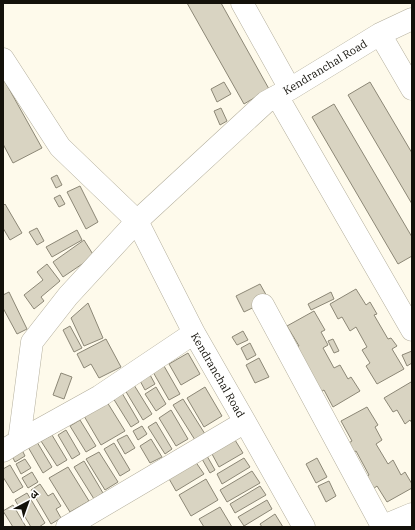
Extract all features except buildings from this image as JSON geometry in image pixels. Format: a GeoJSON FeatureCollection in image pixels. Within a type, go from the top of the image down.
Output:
{"type":"FeatureCollection","features":[{"type":"Feature","properties":{"kind":"street"},"geometry":{"type":"LineString","coordinates":[[242,3],[283,92],[412,330]]}},
{"type":"Feature","properties":{"kind":"street","name":"Kendranchal Road"},"geometry":{"type":"LineString","coordinates":[[11,446],[32,342],[68,296],[137,221],[266,102],[380,34],[412,19]]}},
{"type":"Feature","properties":{"kind":"street"},"geometry":{"type":"LineString","coordinates":[[380,34],[412,89]]}},
{"type":"Feature","properties":{"kind":"street"},"geometry":{"type":"LineString","coordinates":[[3,59],[60,147],[137,221]]}},
{"type":"Feature","properties":{"kind":"street","name":"Kendranchal Road"},"geometry":{"type":"LineString","coordinates":[[137,221],[194,333],[304,527]]}},
{"type":"Feature","properties":{"kind":"street"},"geometry":{"type":"LineString","coordinates":[[263,305],[382,527],[412,514]]}},
{"type":"Feature","properties":{"kind":"street"},"geometry":{"type":"LineString","coordinates":[[11,446],[100,396],[194,333]]}},
{"type":"Feature","properties":{"kind":"street"},"geometry":{"type":"LineString","coordinates":[[67,527],[245,422]]}}]}
